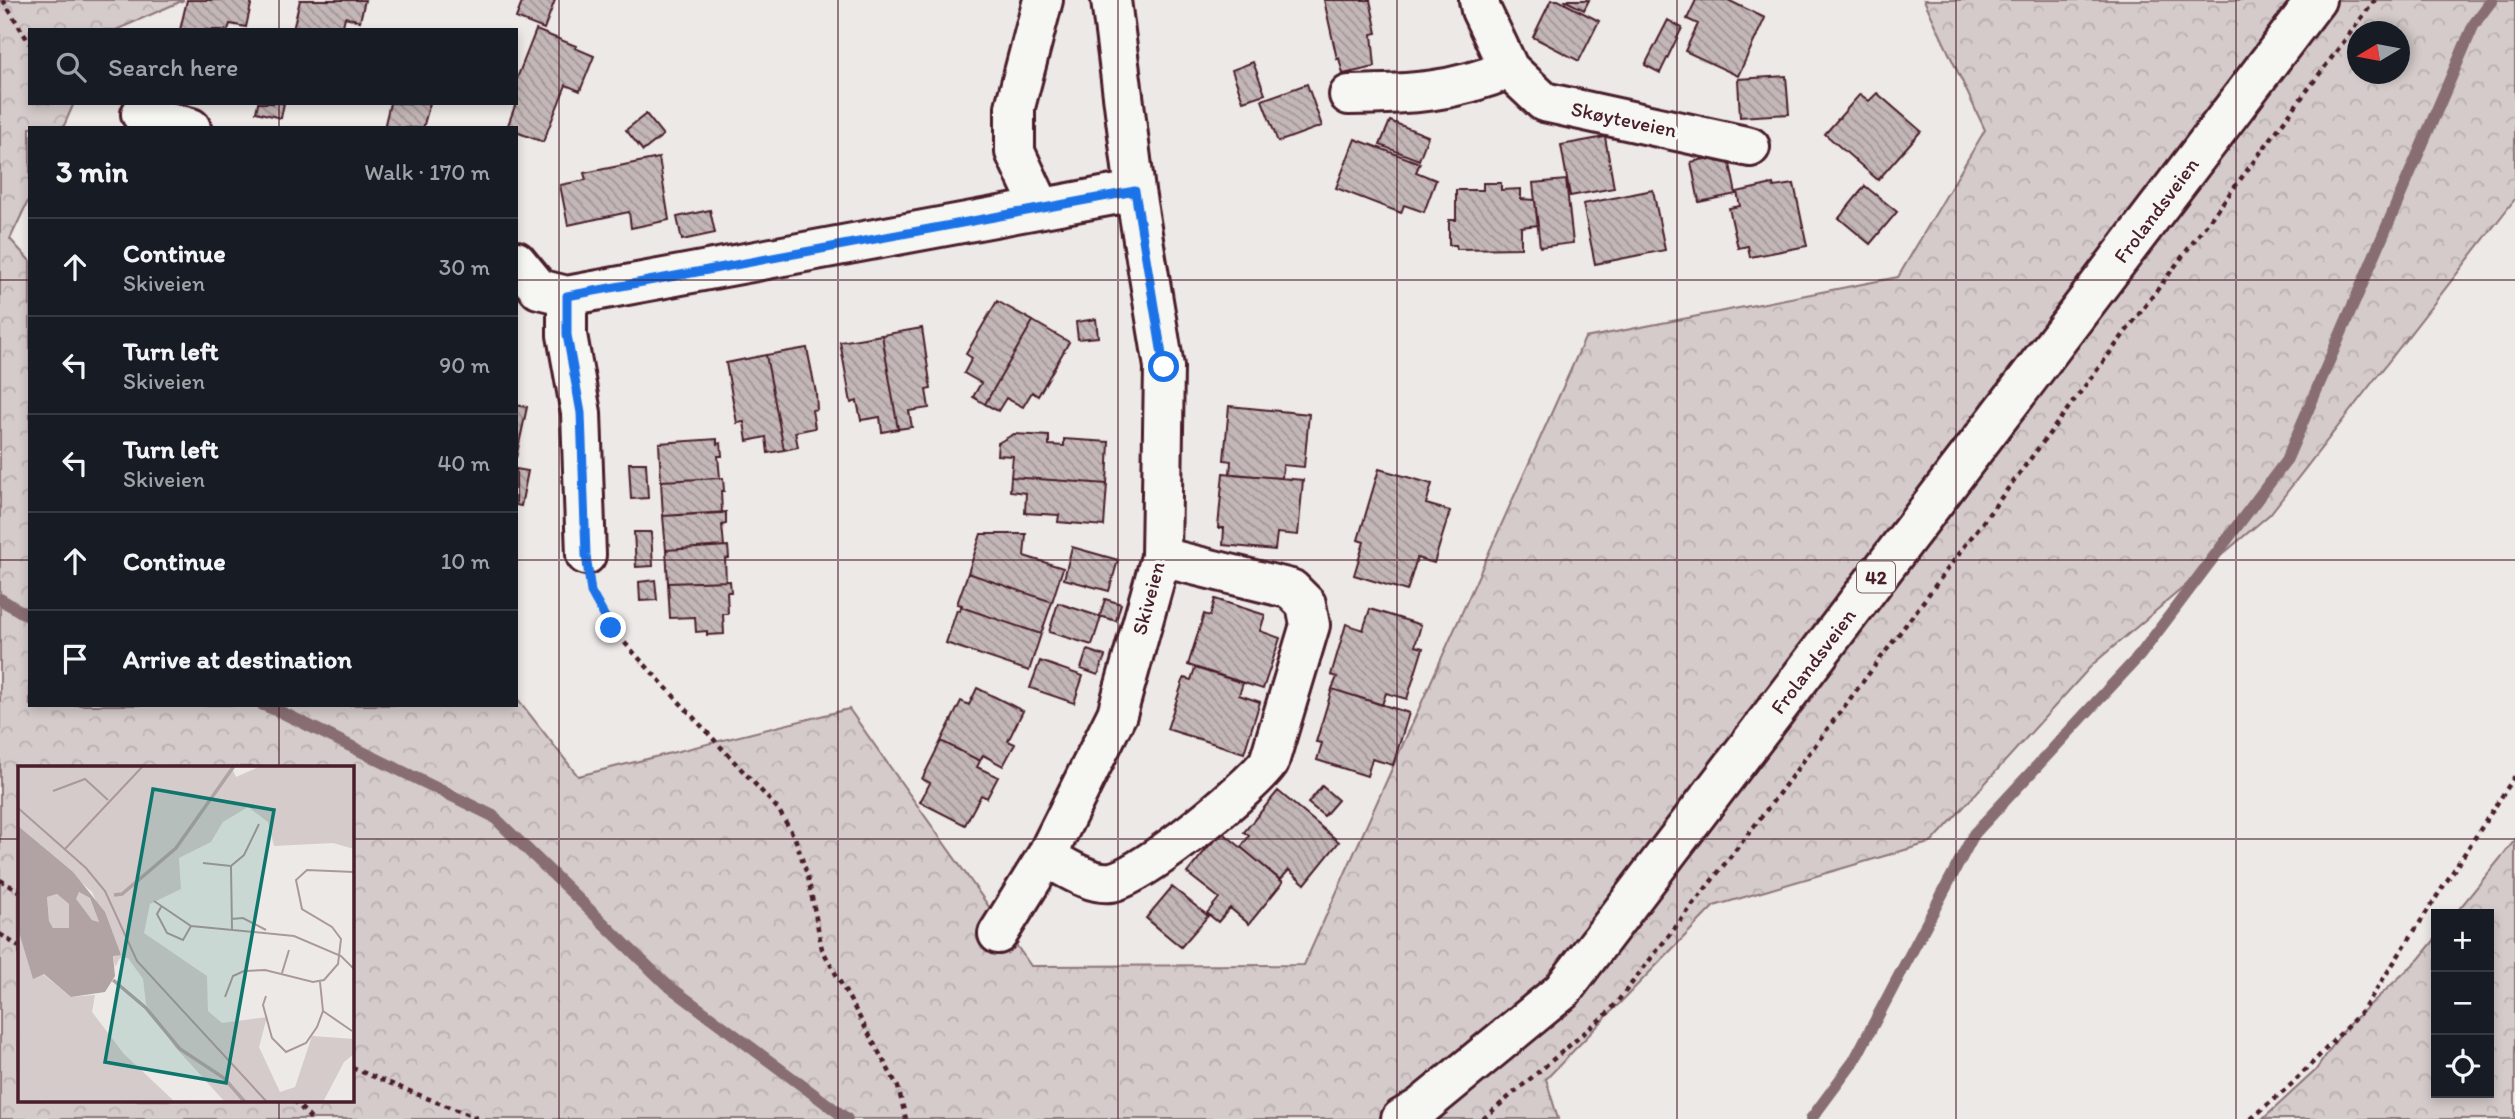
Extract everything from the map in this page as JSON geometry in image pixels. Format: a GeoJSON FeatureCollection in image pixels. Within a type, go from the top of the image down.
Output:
{"type":"FeatureCollection","features":[{"type":"Feature","properties":{"kind":"street"},"geometry":{"type":"LineString","coordinates":[[1041,208],[1015,152],[1015,107],[1043,0]]}},
{"type":"Feature","properties":{"kind":"street","name":"Skiveien"},"geometry":{"type":"LineString","coordinates":[[998,934],[1046,857],[1117,714],[1161,557],[1164,367],[1135,191],[1111,0]]}},
{"type":"Feature","properties":{"kind":"street","name":"Skøyteveien"},"geometry":{"type":"LineString","coordinates":[[1479,0],[1481,10],[1509,69],[1544,102],[1749,147]]}},
{"type":"Feature","properties":{"kind":"street","name":"Frolandsveien"},"geometry":{"type":"LineString","coordinates":[[1401,1119],[1421,1107],[1562,990],[2316,0]]}},
{"type":"Feature","properties":{"kind":"street"},"geometry":{"type":"LineString","coordinates":[[1349,95],[1419,93],[1477,83],[1509,69]]}},
{"type":"Feature","properties":{"kind":"street"},"geometry":{"type":"LineString","coordinates":[[141,114],[184,126]]}},
{"type":"Feature","properties":{"kind":"street"},"geometry":{"type":"LineString","coordinates":[[518,263],[539,289],[567,296],[1135,191]]}},
{"type":"Feature","properties":{"kind":"street"},"geometry":{"type":"LineString","coordinates":[[567,296],[567,335],[581,413],[586,555]]}},
{"type":"Feature","properties":{"kind":"street"},"geometry":{"type":"LineString","coordinates":[[1046,857],[1096,881],[1112,882],[1139,870],[1201,825],[1260,775],[1269,762],[1310,625],[1306,604],[1291,589],[1161,557]]}},
{"type":"Feature","properties":{"kind":"path"},"geometry":{"type":"LineString","coordinates":[[1483,1119],[1609,1011],[1618,1000],[1759,820],[2375,0]]}},
{"type":"Feature","properties":{"kind":"path"},"geometry":{"type":"LineString","coordinates":[[5,1],[28,41]]}},
{"type":"Feature","properties":{"kind":"path"},"geometry":{"type":"LineString","coordinates":[[586,555],[591,592],[611,628],[778,808],[789,828],[808,877],[822,949],[898,1087],[906,1119]]}},
{"type":"Feature","properties":{"kind":"path"},"geometry":{"type":"LineString","coordinates":[[2251,1119],[2294,1082],[2363,1010],[2515,776]]}},
{"type":"Feature","properties":{"kind":"path"},"geometry":{"type":"LineString","coordinates":[[0,880],[18,890]]}},
{"type":"Feature","properties":{"kind":"path"},"geometry":{"type":"LineString","coordinates":[[0,934],[18,946]]}},
{"type":"Feature","properties":{"kind":"path"},"geometry":{"type":"LineString","coordinates":[[354,1069],[479,1119]]}},
{"type":"Feature","properties":{"kind":"path"},"geometry":{"type":"LineString","coordinates":[[296,1102],[312,1119]]}},
{"type":"Feature","properties":{"kind":"green space"},"geometry":{"type":"Polygon","coordinates":[[[0,0],[184,0],[121,28],[28,28],[28,105],[73,105],[64,126],[28,126],[28,201],[10,239],[28,259],[28,707],[518,707],[518,700],[578,776],[849,709],[1031,966],[1304,965],[1585,338],[1898,277],[1985,130],[1924,0],[2515,0],[2515,199],[2270,514],[2093,664],[1932,842],[1714,906],[1546,1079],[1558,1119],[0,1119],[0,0]]]}},
{"type":"Feature","properties":{"kind":"green space"},"geometry":{"type":"Polygon","coordinates":[[[2515,840],[2515,1119],[2263,1119],[2315,1071],[2345,1028],[2419,959],[2431,944],[2431,1098],[2494,1098],[2494,909],[2459,909],[2515,840]]]}},
{"type":"Feature","properties":{"kind":"building"},"geometry":{"type":"Polygon","coordinates":[[[187,0],[252,0],[246,27],[230,24],[229,28],[180,28],[187,0]]]}},
{"type":"Feature","properties":{"kind":"building"},"geometry":{"type":"Polygon","coordinates":[[[300,0],[365,0],[360,21],[345,17],[342,28],[293,28],[300,0]]]}},
{"type":"Feature","properties":{"kind":"building"},"geometry":{"type":"Polygon","coordinates":[[[523,0],[555,0],[544,29],[516,18],[523,0]]]}},
{"type":"Feature","properties":{"kind":"building"},"geometry":{"type":"Polygon","coordinates":[[[1324,0],[1370,0],[1377,33],[1372,34],[1375,67],[1343,74],[1324,0]]]}},
{"type":"Feature","properties":{"kind":"building"},"geometry":{"type":"Polygon","coordinates":[[[1551,0],[1558,0],[1599,21],[1579,61],[1533,37],[1551,0]]]}},
{"type":"Feature","properties":{"kind":"building"},"geometry":{"type":"Polygon","coordinates":[[[1564,0],[1589,0],[1584,10],[1564,0]]]}},
{"type":"Feature","properties":{"kind":"building"},"geometry":{"type":"Polygon","coordinates":[[[1696,0],[1728,0],[1765,18],[1738,76],[1685,51],[1698,24],[1687,19],[1696,0]]]}},
{"type":"Feature","properties":{"kind":"building"},"geometry":{"type":"Polygon","coordinates":[[[1668,20],[1682,28],[1660,73],[1645,65],[1668,20]]]}},
{"type":"Feature","properties":{"kind":"building"},"geometry":{"type":"Polygon","coordinates":[[[536,30],[594,56],[580,91],[566,85],[543,142],[518,133],[518,126],[508,126],[515,105],[518,105],[518,76],[536,30]]]}},
{"type":"Feature","properties":{"kind":"building"},"geometry":{"type":"Polygon","coordinates":[[[1253,62],[1265,94],[1243,101],[1232,70],[1253,62]]]}},
{"type":"Feature","properties":{"kind":"building"},"geometry":{"type":"Polygon","coordinates":[[[1786,76],[1789,114],[1740,117],[1738,79],[1786,76]]]}},
{"type":"Feature","properties":{"kind":"building"},"geometry":{"type":"Polygon","coordinates":[[[1307,84],[1322,126],[1278,142],[1262,100],[1307,84]]]}},
{"type":"Feature","properties":{"kind":"building"},"geometry":{"type":"Polygon","coordinates":[[[1877,93],[1921,131],[1878,180],[1825,134],[1860,94],[1869,101],[1877,93]]]}},
{"type":"Feature","properties":{"kind":"building"},"geometry":{"type":"Polygon","coordinates":[[[258,105],[284,105],[281,118],[256,112],[258,105]]]}},
{"type":"Feature","properties":{"kind":"building"},"geometry":{"type":"Polygon","coordinates":[[[390,105],[429,105],[424,126],[384,126],[390,105]]]}},
{"type":"Feature","properties":{"kind":"building"},"geometry":{"type":"Polygon","coordinates":[[[646,114],[663,135],[643,151],[626,130],[646,114]]]}},
{"type":"Feature","properties":{"kind":"building"},"geometry":{"type":"Polygon","coordinates":[[[1390,121],[1428,136],[1419,160],[1380,145],[1390,121]]]}},
{"type":"Feature","properties":{"kind":"building"},"geometry":{"type":"Polygon","coordinates":[[[1605,137],[1614,188],[1570,196],[1561,145],[1605,137]]]}},
{"type":"Feature","properties":{"kind":"building"},"geometry":{"type":"Polygon","coordinates":[[[1355,139],[1420,163],[1416,172],[1436,180],[1424,212],[1404,205],[1401,213],[1336,188],[1355,139]]]}},
{"type":"Feature","properties":{"kind":"building"},"geometry":{"type":"Polygon","coordinates":[[[1728,154],[1736,194],[1699,202],[1691,162],[1728,154]]]}},
{"type":"Feature","properties":{"kind":"building"},"geometry":{"type":"Polygon","coordinates":[[[659,158],[669,220],[631,228],[629,212],[568,225],[560,185],[586,180],[584,173],[659,158]]]}},
{"type":"Feature","properties":{"kind":"building"},"geometry":{"type":"Polygon","coordinates":[[[1566,180],[1573,243],[1540,247],[1533,183],[1566,180]]]}},
{"type":"Feature","properties":{"kind":"building"},"geometry":{"type":"Polygon","coordinates":[[[1483,183],[1501,183],[1501,190],[1521,189],[1521,199],[1535,200],[1538,225],[1521,227],[1521,248],[1457,249],[1456,245],[1449,245],[1449,220],[1456,220],[1456,190],[1483,190],[1483,183]]]}},
{"type":"Feature","properties":{"kind":"building"},"geometry":{"type":"Polygon","coordinates":[[[1773,184],[1774,187],[1794,184],[1807,246],[1750,257],[1748,246],[1738,248],[1729,208],[1740,206],[1737,192],[1773,184]]]}},
{"type":"Feature","properties":{"kind":"building"},"geometry":{"type":"Polygon","coordinates":[[[1865,186],[1897,212],[1870,244],[1839,218],[1865,186]]]}},
{"type":"Feature","properties":{"kind":"building"},"geometry":{"type":"Polygon","coordinates":[[[1653,190],[1665,250],[1595,264],[1583,204],[1653,190]]]}},
{"type":"Feature","properties":{"kind":"building"},"geometry":{"type":"Polygon","coordinates":[[[710,210],[715,233],[682,240],[677,217],[710,210]]]}},
{"type":"Feature","properties":{"kind":"building"},"geometry":{"type":"Polygon","coordinates":[[[997,301],[1033,321],[985,404],[973,397],[981,383],[964,373],[972,358],[966,354],[997,301]]]}},
{"type":"Feature","properties":{"kind":"building"},"geometry":{"type":"Polygon","coordinates":[[[1096,319],[1098,337],[1078,339],[1076,322],[1096,319]]]}},
{"type":"Feature","properties":{"kind":"building"},"geometry":{"type":"Polygon","coordinates":[[[1033,321],[1069,342],[1038,396],[1032,392],[1023,407],[1006,398],[998,411],[985,404],[1033,321]]]}},
{"type":"Feature","properties":{"kind":"building"},"geometry":{"type":"Polygon","coordinates":[[[922,328],[931,389],[926,390],[929,408],[909,411],[912,427],[898,429],[882,335],[922,328]]]}},
{"type":"Feature","properties":{"kind":"building"},"geometry":{"type":"Polygon","coordinates":[[[882,335],[898,429],[882,432],[880,417],[861,420],[857,401],[851,403],[840,342],[882,335]]]}},
{"type":"Feature","properties":{"kind":"building"},"geometry":{"type":"Polygon","coordinates":[[[807,348],[816,393],[817,409],[812,410],[815,428],[795,432],[798,447],[784,450],[766,355],[807,348]]]}},
{"type":"Feature","properties":{"kind":"building"},"geometry":{"type":"Polygon","coordinates":[[[766,355],[784,450],[768,453],[766,437],[747,441],[744,422],[737,423],[726,363],[766,355]]]}},
{"type":"Feature","properties":{"kind":"building"},"geometry":{"type":"Polygon","coordinates":[[[518,405],[527,407],[518,449],[518,405]]]}},
{"type":"Feature","properties":{"kind":"building"},"geometry":{"type":"Polygon","coordinates":[[[1229,406],[1309,414],[1304,467],[1283,465],[1282,478],[1230,474],[1231,461],[1224,460],[1229,406]]]}},
{"type":"Feature","properties":{"kind":"building"},"geometry":{"type":"Polygon","coordinates":[[[1014,434],[1049,436],[1049,445],[1064,446],[1064,439],[1109,442],[1107,484],[1011,477],[1013,456],[997,455],[998,443],[1014,434]]]}},
{"type":"Feature","properties":{"kind":"building"},"geometry":{"type":"Polygon","coordinates":[[[717,439],[717,444],[721,443],[722,456],[718,456],[720,478],[661,481],[659,443],[717,439]]]}},
{"type":"Feature","properties":{"kind":"building"},"geometry":{"type":"Polygon","coordinates":[[[629,463],[646,463],[648,498],[631,499],[629,463]]]}},
{"type":"Feature","properties":{"kind":"building"},"geometry":{"type":"Polygon","coordinates":[[[518,469],[528,471],[521,506],[518,505],[518,469]]]}},
{"type":"Feature","properties":{"kind":"building"},"geometry":{"type":"Polygon","coordinates":[[[1379,469],[1432,484],[1426,504],[1450,511],[1434,563],[1417,558],[1407,591],[1354,575],[1364,542],[1358,540],[1379,469]]]}},
{"type":"Feature","properties":{"kind":"building"},"geometry":{"type":"Polygon","coordinates":[[[1223,473],[1303,480],[1298,535],[1277,533],[1275,550],[1223,545],[1224,528],[1218,528],[1223,473]]]}},
{"type":"Feature","properties":{"kind":"building"},"geometry":{"type":"Polygon","coordinates":[[[1011,477],[1107,484],[1104,526],[1058,522],[1059,515],[1025,513],[1026,493],[1010,491],[1011,477]]]}},
{"type":"Feature","properties":{"kind":"building"},"geometry":{"type":"Polygon","coordinates":[[[723,478],[722,513],[663,516],[661,481],[723,478]]]}},
{"type":"Feature","properties":{"kind":"building"},"geometry":{"type":"Polygon","coordinates":[[[726,512],[726,524],[722,525],[724,546],[666,550],[663,516],[726,512]]]}},
{"type":"Feature","properties":{"kind":"building"},"geometry":{"type":"Polygon","coordinates":[[[634,532],[651,532],[653,566],[636,567],[634,532]]]}},
{"type":"Feature","properties":{"kind":"building"},"geometry":{"type":"Polygon","coordinates":[[[981,534],[1026,534],[1024,556],[1063,568],[1052,602],[968,573],[981,534]]]}},
{"type":"Feature","properties":{"kind":"building"},"geometry":{"type":"Polygon","coordinates":[[[728,546],[729,558],[725,559],[726,581],[668,583],[666,550],[728,546]]]}},
{"type":"Feature","properties":{"kind":"building"},"geometry":{"type":"Polygon","coordinates":[[[1072,547],[1118,560],[1109,591],[1064,579],[1072,547]]]}},
{"type":"Feature","properties":{"kind":"building"},"geometry":{"type":"Polygon","coordinates":[[[968,573],[1052,602],[1041,634],[957,604],[968,573]]]}},
{"type":"Feature","properties":{"kind":"building"},"geometry":{"type":"Polygon","coordinates":[[[655,580],[657,600],[640,601],[639,582],[655,580]]]}},
{"type":"Feature","properties":{"kind":"building"},"geometry":{"type":"Polygon","coordinates":[[[730,581],[731,592],[727,592],[728,614],[723,614],[724,634],[707,635],[707,631],[696,632],[695,617],[670,618],[668,583],[730,581]]]}},
{"type":"Feature","properties":{"kind":"building"},"geometry":{"type":"Polygon","coordinates":[[[1105,599],[1121,604],[1116,621],[1100,616],[1105,599]]]}},
{"type":"Feature","properties":{"kind":"building"},"geometry":{"type":"Polygon","coordinates":[[[1215,599],[1265,615],[1260,631],[1280,638],[1263,689],[1188,665],[1204,614],[1210,616],[1215,599]]]}},
{"type":"Feature","properties":{"kind":"building"},"geometry":{"type":"Polygon","coordinates":[[[1058,603],[1101,617],[1092,645],[1049,632],[1058,603]]]}},
{"type":"Feature","properties":{"kind":"building"},"geometry":{"type":"Polygon","coordinates":[[[961,607],[1041,634],[1029,671],[946,643],[957,610],[960,611],[961,607]]]}},
{"type":"Feature","properties":{"kind":"building"},"geometry":{"type":"Polygon","coordinates":[[[1370,609],[1421,625],[1415,646],[1423,648],[1407,699],[1386,693],[1382,705],[1332,689],[1337,677],[1331,675],[1346,624],[1363,630],[1370,609]]]}},
{"type":"Feature","properties":{"kind":"building"},"geometry":{"type":"Polygon","coordinates":[[[1087,650],[1105,656],[1098,675],[1081,669],[1087,650]]]}},
{"type":"Feature","properties":{"kind":"building"},"geometry":{"type":"Polygon","coordinates":[[[1040,661],[1083,676],[1074,703],[1030,688],[1040,661]]]}},
{"type":"Feature","properties":{"kind":"building"},"geometry":{"type":"Polygon","coordinates":[[[1195,668],[1243,683],[1239,695],[1260,702],[1244,753],[1167,729],[1184,678],[1191,680],[1195,668]]]}},
{"type":"Feature","properties":{"kind":"building"},"geometry":{"type":"Polygon","coordinates":[[[977,688],[1023,711],[1008,741],[1015,744],[1003,766],[983,755],[980,761],[941,741],[961,701],[969,705],[977,688]]]}},
{"type":"Feature","properties":{"kind":"building"},"geometry":{"type":"Polygon","coordinates":[[[1332,689],[1409,713],[1393,765],[1372,759],[1367,776],[1317,760],[1322,743],[1316,742],[1332,689]]]}},
{"type":"Feature","properties":{"kind":"building"},"geometry":{"type":"Polygon","coordinates":[[[941,741],[980,761],[977,767],[998,777],[987,798],[981,795],[965,825],[920,802],[930,783],[922,779],[941,741]]]}},
{"type":"Feature","properties":{"kind":"building"},"geometry":{"type":"Polygon","coordinates":[[[1322,786],[1338,800],[1324,816],[1308,803],[1322,786]]]}},
{"type":"Feature","properties":{"kind":"building"},"geometry":{"type":"Polygon","coordinates":[[[1278,791],[1339,842],[1305,884],[1289,870],[1280,880],[1241,847],[1249,836],[1244,832],[1278,791]]]}},
{"type":"Feature","properties":{"kind":"building"},"geometry":{"type":"Polygon","coordinates":[[[1221,831],[1283,882],[1249,924],[1230,908],[1218,922],[1207,913],[1219,898],[1187,873],[1221,831]]]}},
{"type":"Feature","properties":{"kind":"building"},"geometry":{"type":"Polygon","coordinates":[[[1172,887],[1208,916],[1181,947],[1146,918],[1172,887]]]}},
{"type":"Feature","properties":{"kind":"waterway"},"geometry":{"type":"LineString","coordinates":[[1811,1119],[1854,1061],[1974,834],[2140,655],[2286,461],[2474,24],[2492,0]]}},
{"type":"Feature","properties":{"kind":"waterway"},"geometry":{"type":"LineString","coordinates":[[0,599],[28,616]]}},
{"type":"Feature","properties":{"kind":"waterway"},"geometry":{"type":"LineString","coordinates":[[268,707],[493,816],[666,984],[847,1119]]}},
{"type":"Feature","properties":{"kind":"route"},"geometry":{"type":"LineString","coordinates":[[611,628],[591,592],[586,555],[581,413],[567,335],[567,296],[1135,191],[1164,367]]}}]}
